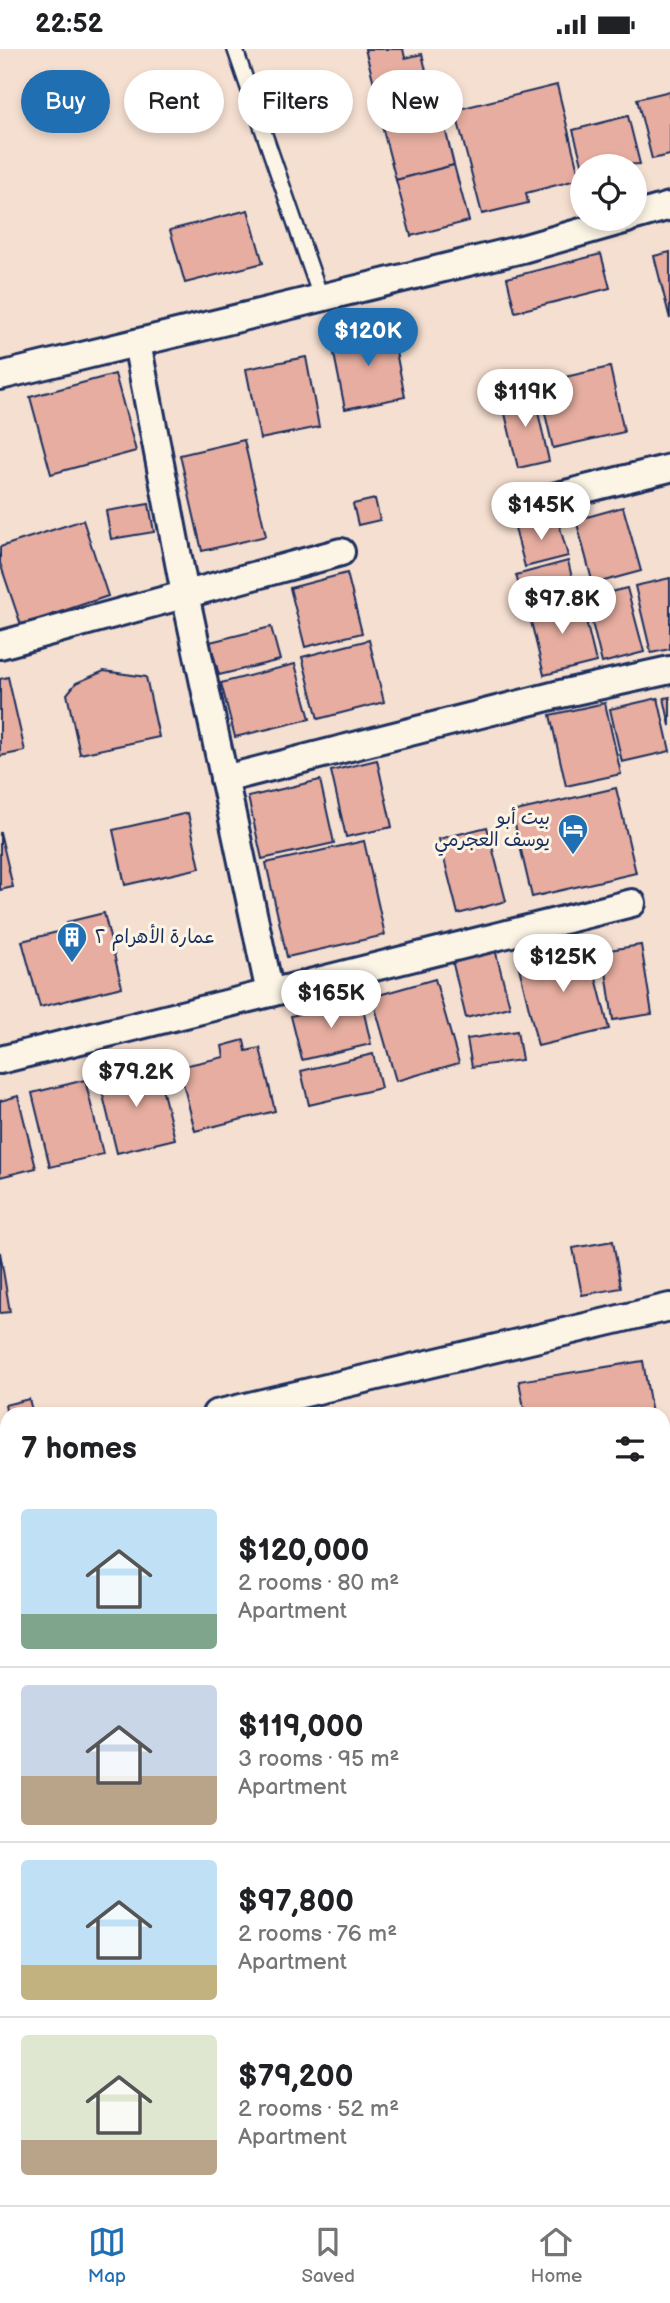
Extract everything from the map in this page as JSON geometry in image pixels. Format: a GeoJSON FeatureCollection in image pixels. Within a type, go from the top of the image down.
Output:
{"type":"FeatureCollection","features":[{"type":"Feature","properties":{"kind":"street"},"geometry":{"type":"LineString","coordinates":[[647,213],[670,206]]}},
{"type":"Feature","properties":{"kind":"street"},"geometry":{"type":"LineString","coordinates":[[0,376],[522,249],[584,231]]}},
{"type":"Feature","properties":{"kind":"street"},"geometry":{"type":"LineString","coordinates":[[137,344],[185,594],[270,993]]}},
{"type":"Feature","properties":{"kind":"street"},"geometry":{"type":"LineString","coordinates":[[545,499],[670,468]]}},
{"type":"Feature","properties":{"kind":"street"},"geometry":{"type":"LineString","coordinates":[[0,645],[341,552]]}},
{"type":"Feature","properties":{"kind":"street"},"geometry":{"type":"LineString","coordinates":[[224,779],[556,695],[670,670]]}},
{"type":"Feature","properties":{"kind":"street"},"geometry":{"type":"LineString","coordinates":[[0,1060],[632,903]]}},
{"type":"Feature","properties":{"kind":"street"},"geometry":{"type":"LineString","coordinates":[[251,1407],[670,1307]]}},
{"type":"Feature","properties":{"kind":"lane"},"geometry":{"type":"LineString","coordinates":[[235,49],[321,298]]}},
{"type":"Feature","properties":{"kind":"building"},"geometry":{"type":"Polygon","coordinates":[[[365,49],[403,49],[405,58],[422,54],[426,70],[371,70],[365,49]]]}},
{"type":"Feature","properties":{"kind":"building"},"geometry":{"type":"Polygon","coordinates":[[[557,85],[574,154],[570,154],[570,182],[526,193],[528,203],[482,214],[461,133],[463,108],[557,85]]]}},
{"type":"Feature","properties":{"kind":"building"},"geometry":{"type":"Polygon","coordinates":[[[670,91],[670,155],[652,159],[637,99],[670,91]]]}},
{"type":"Feature","properties":{"kind":"building"},"geometry":{"type":"Polygon","coordinates":[[[628,116],[638,154],[579,154],[573,130],[628,116]]]}},
{"type":"Feature","properties":{"kind":"building"},"geometry":{"type":"Polygon","coordinates":[[[384,133],[446,133],[454,165],[396,180],[384,133]]]}},
{"type":"Feature","properties":{"kind":"building"},"geometry":{"type":"Polygon","coordinates":[[[454,165],[469,221],[411,236],[396,180],[454,165]]]}},
{"type":"Feature","properties":{"kind":"building"},"geometry":{"type":"Polygon","coordinates":[[[248,210],[263,263],[185,283],[170,230],[248,210]]]}},
{"type":"Feature","properties":{"kind":"building"},"geometry":{"type":"Polygon","coordinates":[[[670,252],[670,319],[654,256],[670,252]]]}},
{"type":"Feature","properties":{"kind":"building"},"geometry":{"type":"Polygon","coordinates":[[[601,254],[610,288],[515,312],[507,278],[601,254]]]}},
{"type":"Feature","properties":{"kind":"building"},"geometry":{"type":"Polygon","coordinates":[[[391,327],[405,397],[345,409],[331,339],[391,327]]]}},
{"type":"Feature","properties":{"kind":"building"},"geometry":{"type":"Polygon","coordinates":[[[306,357],[319,427],[260,439],[246,369],[306,357]]]}},
{"type":"Feature","properties":{"kind":"building"},"geometry":{"type":"Polygon","coordinates":[[[610,367],[624,432],[553,448],[538,383],[610,367]]]}},
{"type":"Feature","properties":{"kind":"building"},"geometry":{"type":"Polygon","coordinates":[[[115,374],[136,451],[51,474],[30,397],[115,374]]]}},
{"type":"Feature","properties":{"kind":"building"},"geometry":{"type":"Polygon","coordinates":[[[533,390],[549,461],[518,468],[501,397],[533,390]]]}},
{"type":"Feature","properties":{"kind":"building"},"geometry":{"type":"Polygon","coordinates":[[[244,440],[266,536],[202,551],[180,455],[244,440]]]}},
{"type":"Feature","properties":{"kind":"building"},"geometry":{"type":"Polygon","coordinates":[[[375,499],[380,520],[358,525],[353,504],[375,499]]]}},
{"type":"Feature","properties":{"kind":"building"},"geometry":{"type":"Polygon","coordinates":[[[149,504],[154,532],[111,539],[106,511],[149,504]]]}},
{"type":"Feature","properties":{"kind":"building"},"geometry":{"type":"Polygon","coordinates":[[[623,507],[641,571],[593,584],[576,520],[623,507]]]}},
{"type":"Feature","properties":{"kind":"building"},"geometry":{"type":"Polygon","coordinates":[[[557,517],[568,556],[525,567],[515,528],[557,517]]]}},
{"type":"Feature","properties":{"kind":"building"},"geometry":{"type":"Polygon","coordinates":[[[83,520],[108,596],[21,625],[0,563],[0,547],[83,520]]]}},
{"type":"Feature","properties":{"kind":"building"},"geometry":{"type":"Polygon","coordinates":[[[568,561],[574,586],[523,600],[516,575],[568,561]]]}},
{"type":"Feature","properties":{"kind":"building"},"geometry":{"type":"Polygon","coordinates":[[[347,573],[362,633],[305,647],[290,588],[347,573]]]}},
{"type":"Feature","properties":{"kind":"building"},"geometry":{"type":"Polygon","coordinates":[[[670,578],[670,649],[651,653],[635,586],[670,578]]]}},
{"type":"Feature","properties":{"kind":"building"},"geometry":{"type":"Polygon","coordinates":[[[627,588],[644,652],[602,663],[586,598],[627,588]]]}},
{"type":"Feature","properties":{"kind":"building"},"geometry":{"type":"Polygon","coordinates":[[[580,596],[596,662],[544,675],[528,609],[580,596]]]}},
{"type":"Feature","properties":{"kind":"building"},"geometry":{"type":"Polygon","coordinates":[[[271,627],[280,660],[219,675],[210,642],[271,627]]]}},
{"type":"Feature","properties":{"kind":"building"},"geometry":{"type":"Polygon","coordinates":[[[369,640],[384,702],[318,719],[302,657],[369,640]]]}},
{"type":"Feature","properties":{"kind":"building"},"geometry":{"type":"Polygon","coordinates":[[[295,664],[310,719],[235,737],[221,683],[295,664]]]}},
{"type":"Feature","properties":{"kind":"building"},"geometry":{"type":"Polygon","coordinates":[[[104,671],[146,677],[159,737],[80,754],[67,694],[76,683],[104,671]]]}},
{"type":"Feature","properties":{"kind":"building"},"geometry":{"type":"Polygon","coordinates":[[[8,677],[25,751],[0,756],[0,679],[8,677]]]}},
{"type":"Feature","properties":{"kind":"building"},"geometry":{"type":"Polygon","coordinates":[[[670,697],[670,726],[664,698],[670,697]]]}},
{"type":"Feature","properties":{"kind":"building"},"geometry":{"type":"Polygon","coordinates":[[[658,698],[670,751],[622,762],[610,709],[658,698]]]}},
{"type":"Feature","properties":{"kind":"building"},"geometry":{"type":"Polygon","coordinates":[[[605,703],[621,774],[566,786],[550,715],[605,703]]]}},
{"type":"Feature","properties":{"kind":"building"},"geometry":{"type":"Polygon","coordinates":[[[377,760],[392,827],[346,837],[331,771],[377,760]]]}},
{"type":"Feature","properties":{"kind":"building"},"geometry":{"type":"Polygon","coordinates":[[[320,780],[334,843],[262,859],[248,797],[320,780]]]}},
{"type":"Feature","properties":{"kind":"building"},"geometry":{"type":"Polygon","coordinates":[[[616,788],[636,873],[532,897],[512,812],[616,788]]]}},
{"type":"Feature","properties":{"kind":"building"},"geometry":{"type":"Polygon","coordinates":[[[188,813],[200,868],[125,885],[113,830],[188,813]]]}},
{"type":"Feature","properties":{"kind":"building"},"geometry":{"type":"Polygon","coordinates":[[[487,827],[506,901],[458,914],[439,839],[487,827]]]}},
{"type":"Feature","properties":{"kind":"building"},"geometry":{"type":"Polygon","coordinates":[[[0,832],[13,887],[0,890],[0,832]]]}},
{"type":"Feature","properties":{"kind":"building"},"geometry":{"type":"Polygon","coordinates":[[[364,841],[385,935],[287,957],[266,863],[364,841]]]}},
{"type":"Feature","properties":{"kind":"building","name":"عمارة الأهرام ٢"},"geometry":{"type":"Polygon","coordinates":[[[104,913],[122,987],[40,1007],[22,941],[69,929],[67,922],[104,913]]]}},
{"type":"Feature","properties":{"kind":"building"},"geometry":{"type":"Polygon","coordinates":[[[587,942],[609,1029],[538,1046],[517,959],[587,942]]]}},
{"type":"Feature","properties":{"kind":"building"},"geometry":{"type":"Polygon","coordinates":[[[641,945],[652,1014],[613,1020],[603,951],[641,945]]]}},
{"type":"Feature","properties":{"kind":"building"},"geometry":{"type":"Polygon","coordinates":[[[495,949],[510,1007],[466,1018],[452,960],[495,949]]]}},
{"type":"Feature","properties":{"kind":"building"},"geometry":{"type":"Polygon","coordinates":[[[435,979],[459,1063],[396,1081],[372,997],[435,979]]]}},
{"type":"Feature","properties":{"kind":"building"},"geometry":{"type":"Polygon","coordinates":[[[361,1000],[371,1044],[302,1060],[291,1016],[361,1000]]]}},
{"type":"Feature","properties":{"kind":"building"},"geometry":{"type":"Polygon","coordinates":[[[517,1031],[522,1060],[472,1067],[467,1039],[517,1031]]]}},
{"type":"Feature","properties":{"kind":"building"},"geometry":{"type":"Polygon","coordinates":[[[244,1040],[246,1051],[260,1048],[275,1111],[195,1131],[179,1067],[224,1057],[222,1046],[244,1040]]]}},
{"type":"Feature","properties":{"kind":"building"},"geometry":{"type":"Polygon","coordinates":[[[373,1054],[381,1088],[309,1105],[301,1071],[373,1054]]]}},
{"type":"Feature","properties":{"kind":"building"},"geometry":{"type":"Polygon","coordinates":[[[130,1067],[132,1076],[157,1069],[175,1139],[117,1153],[98,1075],[130,1067]]]}},
{"type":"Feature","properties":{"kind":"building"},"geometry":{"type":"Polygon","coordinates":[[[85,1080],[103,1154],[50,1167],[32,1093],[85,1080]]]}},
{"type":"Feature","properties":{"kind":"building"},"geometry":{"type":"Polygon","coordinates":[[[18,1096],[36,1168],[0,1177],[0,1101],[18,1096]]]}},
{"type":"Feature","properties":{"kind":"building"},"geometry":{"type":"Polygon","coordinates":[[[613,1241],[621,1288],[582,1295],[573,1248],[613,1241]]]}},
{"type":"Feature","properties":{"kind":"building"},"geometry":{"type":"Polygon","coordinates":[[[0,1252],[10,1312],[0,1313],[0,1252]]]}},
{"type":"Feature","properties":{"kind":"building"},"geometry":{"type":"Polygon","coordinates":[[[643,1361],[651,1407],[524,1407],[519,1381],[643,1361]]]}},
{"type":"Feature","properties":{"kind":"building"},"geometry":{"type":"Polygon","coordinates":[[[29,1399],[31,1407],[5,1407],[29,1399]]]}},
{"type":"Feature","properties":{"kind":"place","name":"بيت أبو يوسف العجرمي"},"geometry":{"type":"Point","coordinates":[573,856]}},
{"type":"Feature","properties":{"kind":"place","name":"عمارة الأهرام ٢"},"geometry":{"type":"Point","coordinates":[72,964]}}]}
